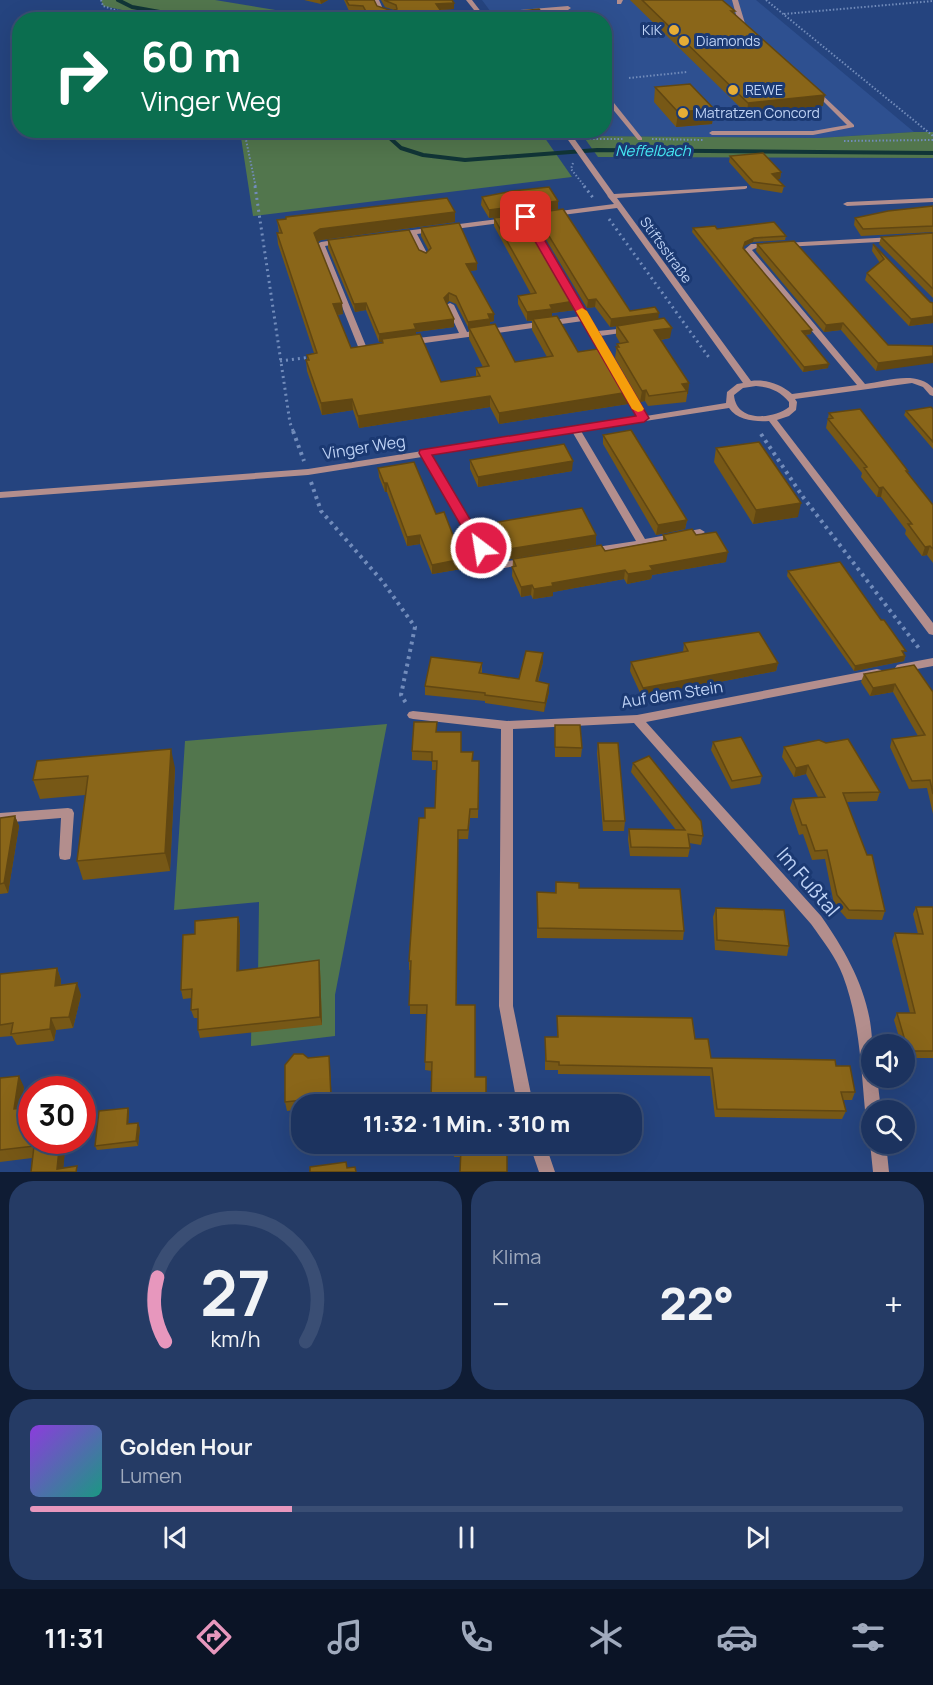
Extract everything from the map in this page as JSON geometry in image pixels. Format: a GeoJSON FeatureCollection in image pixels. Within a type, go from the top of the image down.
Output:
{"type":"FeatureCollection","features":[{"type":"Feature","properties":{"kind":"street"},"geometry":{"type":"LineString","coordinates":[[376,0],[381,10],[389,12]]}},
{"type":"Feature","properties":{"kind":"street"},"geometry":{"type":"LineString","coordinates":[[469,0],[478,12]]}},
{"type":"Feature","properties":{"kind":"street"},"geometry":{"type":"LineString","coordinates":[[735,0],[738,5],[739,22],[752,35]]}},
{"type":"Feature","properties":{"kind":"street"},"geometry":{"type":"LineString","coordinates":[[530,12],[568,8]]}},
{"type":"Feature","properties":{"kind":"street"},"geometry":{"type":"LineString","coordinates":[[712,133],[813,133],[852,126],[809,85]]}},
{"type":"Feature","properties":{"kind":"street"},"geometry":{"type":"LineString","coordinates":[[612,104],[640,139]]}},
{"type":"Feature","properties":{"kind":"street","name":"Stiftsstraße"},"geometry":{"type":"LineString","coordinates":[[569,138],[748,384]]}},
{"type":"Feature","properties":{"kind":"street"},"geometry":{"type":"LineString","coordinates":[[610,196],[745,187]]}},
{"type":"Feature","properties":{"kind":"street"},"geometry":{"type":"LineString","coordinates":[[848,204],[933,200]]}},
{"type":"Feature","properties":{"kind":"street"},"geometry":{"type":"LineString","coordinates":[[390,235],[617,206]]}},
{"type":"Feature","properties":{"kind":"street"},"geometry":{"type":"LineString","coordinates":[[526,217],[644,418]]}},
{"type":"Feature","properties":{"kind":"street"},"geometry":{"type":"LineString","coordinates":[[413,232],[425,257]]}},
{"type":"Feature","properties":{"kind":"street"},"geometry":{"type":"LineString","coordinates":[[864,388],[748,250],[754,246],[901,238]]}},
{"type":"Feature","properties":{"kind":"street"},"geometry":{"type":"LineString","coordinates":[[344,241],[321,244],[363,349],[386,346]]}},
{"type":"Feature","properties":{"kind":"street"},"geometry":{"type":"LineString","coordinates":[[869,241],[877,249]]}},
{"type":"Feature","properties":{"kind":"street"},"geometry":{"type":"LineString","coordinates":[[450,305],[464,334]]}},
{"type":"Feature","properties":{"kind":"street"},"geometry":{"type":"LineString","coordinates":[[397,344],[586,318]]}},
{"type":"Feature","properties":{"kind":"street"},"geometry":{"type":"LineString","coordinates":[[595,334],[639,328]]}},
{"type":"Feature","properties":{"kind":"street"},"geometry":{"type":"LineString","coordinates":[[790,397],[914,380],[929,385],[933,393]]}},
{"type":"Feature","properties":{"kind":"street"},"geometry":{"type":"LineString","coordinates":[[748,384],[772,386],[786,392],[790,397],[793,408],[789,413],[772,419],[743,414],[730,405],[730,394],[734,389],[748,384]]}},
{"type":"Feature","properties":{"kind":"street","name":"Vinger Weg"},"geometry":{"type":"LineString","coordinates":[[0,495],[308,471],[730,405]]}},
{"type":"Feature","properties":{"kind":"street"},"geometry":{"type":"LineString","coordinates":[[772,419],[933,631]]}},
{"type":"Feature","properties":{"kind":"street"},"geometry":{"type":"LineString","coordinates":[[576,430],[642,543]]}},
{"type":"Feature","properties":{"kind":"street"},"geometry":{"type":"LineString","coordinates":[[425,453],[492,567],[538,560]]}},
{"type":"Feature","properties":{"kind":"street"},"geometry":{"type":"LineString","coordinates":[[584,552],[700,532]]}},
{"type":"Feature","properties":{"kind":"street","name":"Auf dem Stein"},"geometry":{"type":"LineString","coordinates":[[413,715],[507,725],[637,719],[931,662]]}},
{"type":"Feature","properties":{"kind":"street","name":"Im Fußtal"},"geometry":{"type":"LineString","coordinates":[[637,719],[816,920],[837,950],[853,984],[872,1100]]}},
{"type":"Feature","properties":{"kind":"street"},"geometry":{"type":"LineString","coordinates":[[507,725],[506,1006],[523,1094]]}},
{"type":"Feature","properties":{"kind":"street"},"geometry":{"type":"LineString","coordinates":[[0,818],[68,813],[65,855]]}},
{"type":"Feature","properties":{"kind":"street"},"geometry":{"type":"LineString","coordinates":[[541,1154],[547,1172]]}},
{"type":"Feature","properties":{"kind":"street"},"geometry":{"type":"LineString","coordinates":[[879,1154],[881,1172]]}},
{"type":"Feature","properties":{"kind":"path"},"geometry":{"type":"LineString","coordinates":[[101,0],[103,6],[121,12]]}},
{"type":"Feature","properties":{"kind":"path"},"geometry":{"type":"LineString","coordinates":[[766,0],[933,136]]}},
{"type":"Feature","properties":{"kind":"path"},"geometry":{"type":"LineString","coordinates":[[784,15],[933,1]]}},
{"type":"Feature","properties":{"kind":"path"},"geometry":{"type":"LineString","coordinates":[[630,78],[687,72]]}},
{"type":"Feature","properties":{"kind":"path"},"geometry":{"type":"LineString","coordinates":[[246,138],[262,220],[290,423],[321,512],[383,582],[414,627],[401,695],[404,702],[412,706],[413,715]]}},
{"type":"Feature","properties":{"kind":"path"},"geometry":{"type":"LineString","coordinates":[[571,141],[640,139]]}},
{"type":"Feature","properties":{"kind":"path"},"geometry":{"type":"LineString","coordinates":[[573,160],[571,169],[714,363]]}},
{"type":"Feature","properties":{"kind":"path"},"geometry":{"type":"LineString","coordinates":[[280,362],[322,355]]}},
{"type":"Feature","properties":{"kind":"path"},"geometry":{"type":"LineString","coordinates":[[761,434],[803,497],[931,662]]}},
{"type":"Feature","properties":{"kind":"shaded area"},"geometry":{"type":"Polygon","coordinates":[[[482,0],[756,0],[914,132],[819,138],[612,136],[612,12],[491,12],[482,0]]]}},
{"type":"Feature","properties":{"kind":"green space"},"geometry":{"type":"Polygon","coordinates":[[[101,0],[215,0],[288,12],[132,12],[103,6],[101,0]]]}},
{"type":"Feature","properties":{"kind":"green space"},"geometry":{"type":"Polygon","coordinates":[[[933,132],[933,158],[598,157],[584,138],[612,136],[819,138],[933,132]]]}},
{"type":"Feature","properties":{"kind":"green space"},"geometry":{"type":"Polygon","coordinates":[[[241,138],[545,138],[572,177],[253,216],[241,138]]]}},
{"type":"Feature","properties":{"kind":"green space"},"geometry":{"type":"Polygon","coordinates":[[[387,724],[335,995],[335,1036],[251,1046],[252,979],[258,977],[259,902],[174,910],[185,741],[387,724]]]}},
{"type":"Feature","properties":{"kind":"building"},"geometry":{"type":"Polygon","coordinates":[[[346,0],[374,0],[377,6],[392,11],[397,9],[396,5],[384,0],[452,0],[454,3],[436,4],[441,11],[423,12],[366,12],[363,6],[349,5],[346,0]]]}},
{"type":"Feature","properties":{"kind":"building"},"geometry":{"type":"Polygon","coordinates":[[[642,0],[722,0],[735,11],[731,11],[825,95],[748,103],[642,0]]]}},
{"type":"Feature","properties":{"kind":"building"},"geometry":{"type":"Polygon","coordinates":[[[539,9],[541,12],[521,12],[539,9]]]}},
{"type":"Feature","properties":{"kind":"building"},"geometry":{"type":"Polygon","coordinates":[[[690,84],[714,109],[678,112],[655,87],[690,84]]]}},
{"type":"Feature","properties":{"kind":"building"},"geometry":{"type":"Polygon","coordinates":[[[763,153],[781,172],[772,174],[784,186],[753,182],[730,156],[763,153]]]}},
{"type":"Feature","properties":{"kind":"building"},"geometry":{"type":"Polygon","coordinates":[[[549,187],[558,201],[489,210],[482,197],[512,191],[549,187]]]}},
{"type":"Feature","properties":{"kind":"building"},"geometry":{"type":"Polygon","coordinates":[[[447,198],[455,212],[320,229],[314,233],[342,303],[333,304],[351,348],[383,343],[382,339],[420,334],[441,382],[480,376],[476,368],[489,366],[469,328],[495,324],[515,362],[553,356],[533,319],[557,316],[578,352],[604,348],[629,392],[499,413],[490,396],[358,416],[352,399],[321,403],[306,360],[309,360],[307,355],[317,353],[277,233],[282,233],[277,220],[286,219],[286,217],[447,198]]]}},
{"type":"Feature","properties":{"kind":"building"},"geometry":{"type":"Polygon","coordinates":[[[933,206],[933,226],[863,229],[855,218],[888,211],[933,206]]]}},
{"type":"Feature","properties":{"kind":"building"},"geometry":{"type":"Polygon","coordinates":[[[563,209],[630,311],[655,307],[659,313],[611,319],[596,299],[588,300],[535,213],[563,209]]]}},
{"type":"Feature","properties":{"kind":"building"},"geometry":{"type":"Polygon","coordinates":[[[523,214],[575,301],[550,305],[552,309],[527,312],[518,296],[536,293],[494,218],[523,214]]]}},
{"type":"Feature","properties":{"kind":"building"},"geometry":{"type":"Polygon","coordinates":[[[774,222],[786,236],[754,238],[745,242],[743,248],[812,330],[802,331],[829,364],[804,367],[693,228],[715,226],[717,229],[774,222]]]}},
{"type":"Feature","properties":{"kind":"building"},"geometry":{"type":"Polygon","coordinates":[[[459,223],[477,263],[466,264],[494,314],[488,314],[490,319],[468,322],[456,296],[449,293],[444,298],[454,319],[414,324],[416,329],[379,334],[366,303],[354,304],[328,240],[409,230],[419,250],[426,253],[431,248],[421,228],[459,223]]]}},
{"type":"Feature","properties":{"kind":"building"},"geometry":{"type":"Polygon","coordinates":[[[933,233],[933,289],[881,237],[933,233]]]}},
{"type":"Feature","properties":{"kind":"building"},"geometry":{"type":"Polygon","coordinates":[[[794,241],[888,345],[933,346],[933,356],[878,363],[843,323],[826,325],[757,244],[794,241]]]}},
{"type":"Feature","properties":{"kind":"building"},"geometry":{"type":"Polygon","coordinates":[[[873,244],[933,303],[933,316],[911,319],[867,273],[884,259],[873,244]]]}},
{"type":"Feature","properties":{"kind":"building"},"geometry":{"type":"Polygon","coordinates":[[[664,318],[672,328],[654,330],[689,383],[682,384],[687,391],[649,396],[646,390],[642,391],[616,347],[619,347],[617,344],[628,342],[617,326],[664,318]]]}},
{"type":"Feature","properties":{"kind":"building"},"geometry":{"type":"Polygon","coordinates":[[[931,407],[933,409],[933,442],[906,411],[931,407]]]}},
{"type":"Feature","properties":{"kind":"building"},"geometry":{"type":"Polygon","coordinates":[[[860,409],[933,505],[933,549],[930,546],[925,547],[908,524],[912,524],[883,487],[879,488],[864,468],[867,467],[828,419],[833,418],[829,413],[860,409]]]}},
{"type":"Feature","properties":{"kind":"building"},"geometry":{"type":"Polygon","coordinates":[[[631,430],[687,520],[658,525],[603,435],[631,430]]]}},
{"type":"Feature","properties":{"kind":"building"},"geometry":{"type":"Polygon","coordinates":[[[759,442],[801,503],[756,510],[716,448],[759,442]]]}},
{"type":"Feature","properties":{"kind":"building"},"geometry":{"type":"Polygon","coordinates":[[[564,444],[573,461],[478,477],[470,460],[564,444]]]}},
{"type":"Feature","properties":{"kind":"building"},"geometry":{"type":"Polygon","coordinates":[[[414,462],[436,514],[444,512],[456,543],[460,542],[467,558],[432,565],[420,535],[407,537],[387,483],[384,483],[378,468],[414,462]]]}},
{"type":"Feature","properties":{"kind":"building"},"geometry":{"type":"Polygon","coordinates":[[[582,508],[596,535],[509,549],[498,522],[582,508]]]}},
{"type":"Feature","properties":{"kind":"building"},"geometry":{"type":"Polygon","coordinates":[[[692,529],[696,535],[716,532],[728,552],[650,566],[653,570],[628,574],[625,570],[552,583],[553,586],[534,589],[532,585],[521,587],[512,567],[516,566],[513,559],[601,545],[605,551],[666,540],[663,535],[692,529]]]}},
{"type":"Feature","properties":{"kind":"building"},"geometry":{"type":"Polygon","coordinates":[[[840,562],[906,651],[902,651],[905,656],[855,666],[788,571],[840,562]]]}},
{"type":"Feature","properties":{"kind":"building"},"geometry":{"type":"Polygon","coordinates":[[[759,632],[778,663],[643,688],[631,662],[688,651],[684,643],[759,632]]]}},
{"type":"Feature","properties":{"kind":"building"},"geometry":{"type":"Polygon","coordinates":[[[526,651],[543,653],[536,681],[549,684],[545,703],[425,686],[431,657],[482,663],[479,673],[519,679],[526,651]]]}},
{"type":"Feature","properties":{"kind":"building"},"geometry":{"type":"Polygon","coordinates":[[[914,665],[933,692],[933,794],[930,780],[912,781],[892,739],[925,735],[895,684],[873,688],[864,674],[914,665]]]}},
{"type":"Feature","properties":{"kind":"building"},"geometry":{"type":"Polygon","coordinates":[[[414,722],[437,722],[436,732],[461,732],[461,752],[473,752],[472,761],[479,761],[478,809],[470,809],[468,830],[458,830],[456,1005],[475,1005],[475,1077],[486,1077],[486,1094],[431,1094],[432,1062],[425,1062],[427,1005],[409,1005],[411,961],[409,961],[419,818],[425,818],[425,808],[435,808],[437,761],[432,761],[432,752],[412,751],[414,722]]]}},
{"type":"Feature","properties":{"kind":"building"},"geometry":{"type":"Polygon","coordinates":[[[555,725],[580,725],[582,748],[555,747],[555,725]]]}},
{"type":"Feature","properties":{"kind":"building"},"geometry":{"type":"Polygon","coordinates":[[[741,737],[762,776],[732,781],[713,742],[741,737]]]}},
{"type":"Feature","properties":{"kind":"building"},"geometry":{"type":"Polygon","coordinates":[[[848,739],[880,792],[843,793],[867,855],[872,855],[885,911],[849,910],[837,895],[827,850],[815,851],[806,825],[802,825],[793,799],[825,797],[808,765],[796,768],[784,747],[819,740],[826,743],[848,739]]]}},
{"type":"Feature","properties":{"kind":"building"},"geometry":{"type":"Polygon","coordinates":[[[598,743],[618,743],[625,821],[604,821],[598,743]]]}},
{"type":"Feature","properties":{"kind":"building"},"geometry":{"type":"Polygon","coordinates":[[[171,749],[165,853],[77,861],[88,776],[33,780],[37,761],[171,749]]]}},
{"type":"Feature","properties":{"kind":"building"},"geometry":{"type":"Polygon","coordinates":[[[649,756],[701,821],[703,836],[688,834],[690,848],[631,847],[629,829],[685,830],[633,763],[649,756]]]}},
{"type":"Feature","properties":{"kind":"building"},"geometry":{"type":"Polygon","coordinates":[[[15,816],[4,883],[0,884],[0,818],[15,816]]]}},
{"type":"Feature","properties":{"kind":"building"},"geometry":{"type":"Polygon","coordinates":[[[556,882],[579,883],[579,888],[680,889],[684,931],[538,928],[537,892],[556,893],[556,882]]]}},
{"type":"Feature","properties":{"kind":"building"},"geometry":{"type":"Polygon","coordinates":[[[916,907],[933,907],[933,1051],[915,1051],[915,1034],[903,1034],[897,1013],[915,1013],[895,933],[923,934],[916,907]]]}},
{"type":"Feature","properties":{"kind":"building"},"geometry":{"type":"Polygon","coordinates":[[[716,908],[784,910],[789,946],[717,940],[716,908]]]}},
{"type":"Feature","properties":{"kind":"building"},"geometry":{"type":"Polygon","coordinates":[[[238,917],[237,971],[319,960],[320,1017],[198,1030],[198,1009],[191,1010],[192,989],[181,990],[183,935],[195,934],[195,921],[238,917]]]}},
{"type":"Feature","properties":{"kind":"building"},"geometry":{"type":"Polygon","coordinates":[[[57,968],[55,986],[77,983],[69,1017],[51,1018],[50,1029],[11,1034],[13,1023],[0,1025],[0,974],[57,968]]]}},
{"type":"Feature","properties":{"kind":"building"},"geometry":{"type":"Polygon","coordinates":[[[557,1016],[692,1018],[695,1039],[708,1039],[711,1058],[835,1060],[836,1066],[850,1066],[855,1092],[841,1092],[846,1111],[717,1109],[712,1068],[559,1065],[559,1062],[546,1061],[545,1037],[558,1037],[557,1016]]]}},
{"type":"Feature","properties":{"kind":"building"},"geometry":{"type":"Polygon","coordinates":[[[294,1054],[303,1054],[308,1058],[329,1056],[331,1094],[291,1094],[291,1101],[285,1102],[285,1065],[294,1054]]]}},
{"type":"Feature","properties":{"kind":"building"},"geometry":{"type":"Polygon","coordinates":[[[18,1076],[14,1109],[18,1109],[18,1148],[0,1150],[0,1078],[18,1076]]]}},
{"type":"Feature","properties":{"kind":"building"},"geometry":{"type":"Polygon","coordinates":[[[128,1108],[127,1124],[138,1123],[136,1141],[96,1146],[99,1111],[128,1108]]]}},
{"type":"Feature","properties":{"kind":"building"},"geometry":{"type":"Polygon","coordinates":[[[33,1154],[59,1154],[57,1169],[77,1166],[76,1172],[31,1172],[33,1154]]]}},
{"type":"Feature","properties":{"kind":"building"},"geometry":{"type":"Polygon","coordinates":[[[461,1154],[507,1154],[507,1172],[460,1172],[461,1154]]]}},
{"type":"Feature","properties":{"kind":"building"},"geometry":{"type":"Polygon","coordinates":[[[346,1162],[347,1168],[355,1167],[356,1172],[310,1172],[310,1167],[346,1162]]]}},
{"type":"Feature","properties":{"kind":"waterway","name":"Neffelbach"},"geometry":{"type":"LineString","coordinates":[[118,0],[132,7],[160,12]]}},
{"type":"Feature","properties":{"kind":"waterway","name":"Neffelbach"},"geometry":{"type":"LineString","coordinates":[[390,138],[401,148],[423,155],[465,160],[597,150],[933,153]]}},
{"type":"Feature","properties":{"kind":"slow traffic"},"geometry":{"type":"LineString","coordinates":[[582,311],[638,409]]}},
{"type":"Feature","properties":{"kind":"place","name":"KiK"},"geometry":{"type":"Point","coordinates":[674,30]}},
{"type":"Feature","properties":{"kind":"place","name":"Diamonds"},"geometry":{"type":"Point","coordinates":[684,41]}},
{"type":"Feature","properties":{"kind":"place","name":"REWE"},"geometry":{"type":"Point","coordinates":[733,90]}},
{"type":"Feature","properties":{"kind":"place","name":"Matratzen Concord"},"geometry":{"type":"Point","coordinates":[683,113]}},
{"type":"Feature","properties":{"kind":"route"},"geometry":{"type":"LineString","coordinates":[[481,548],[425,453],[644,418],[526,217]]}}]}
